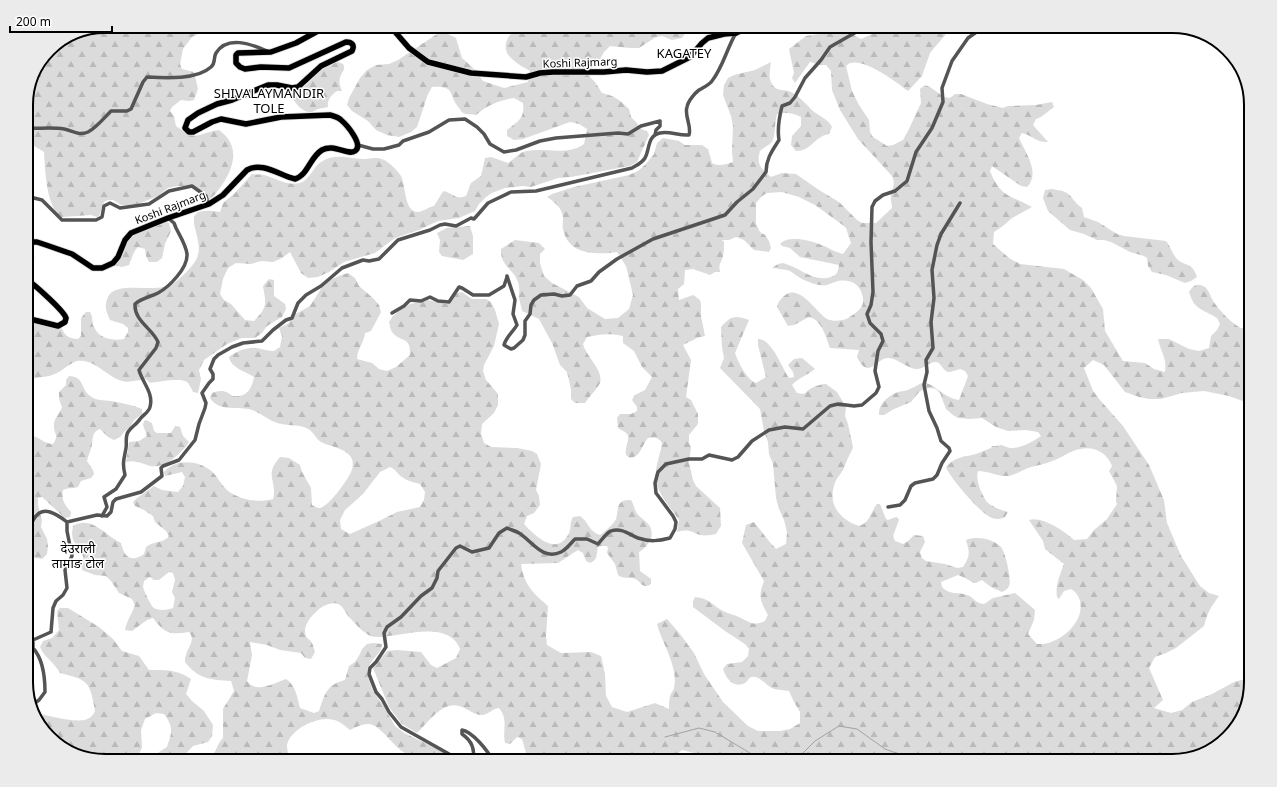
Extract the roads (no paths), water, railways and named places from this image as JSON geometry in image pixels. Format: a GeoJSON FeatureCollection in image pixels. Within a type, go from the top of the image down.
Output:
{"type":"FeatureCollection","features":[{"type":"Feature","properties":{"kind":"main road"},"geometry":{"type":"LineString","coordinates":[[314,33],[296,43],[271,52],[238,53],[236,55],[236,63],[245,69],[261,67],[289,68],[346,42],[351,42],[354,46],[352,51],[321,66],[298,87],[292,88],[268,85],[232,100],[217,104],[191,117],[186,123],[186,130],[195,132],[212,122],[221,119],[246,124],[281,117],[330,116],[338,118],[348,126],[358,145]]}},
{"type":"Feature","properties":{"kind":"main road","name":"Koshi Rajmarg"},"geometry":{"type":"LineString","coordinates":[[396,33],[409,48],[428,62],[472,73],[526,78],[540,73],[553,72],[604,72],[626,70],[647,72],[662,71],[690,57],[708,38],[736,33]]}},
{"type":"Feature","properties":{"kind":"main road","name":"Koshi Rajmarg"},"geometry":{"type":"LineString","coordinates":[[33,241],[72,254],[93,268],[102,268],[113,263],[118,257],[124,240],[130,233],[218,199],[251,168],[261,167],[295,179],[299,178],[303,174],[317,154],[323,149],[332,147],[352,152],[358,149],[358,145]]}},
{"type":"Feature","properties":{"kind":"main road"},"geometry":{"type":"LineString","coordinates":[[33,283],[63,312],[66,318],[62,325],[58,326],[33,320]]}},
{"type":"Feature","properties":{"kind":"street"},"geometry":{"type":"LineString","coordinates":[[655,135],[665,132],[689,135],[690,131],[686,112],[687,106],[699,90],[711,83],[736,33]]}},
{"type":"Feature","properties":{"kind":"street"},"geometry":{"type":"LineString","coordinates":[[392,313],[404,306],[410,300],[421,301],[430,297],[438,301],[449,302],[459,287],[473,295],[489,295],[504,286],[507,276],[515,300],[513,314],[517,325],[514,332],[507,337],[504,345],[511,349],[514,348],[523,340],[525,335],[525,321],[530,314],[531,305],[541,294],[554,294],[562,296],[570,294],[577,286],[591,281],[599,272],[617,259],[653,239],[725,215],[737,202],[753,189],[766,172],[766,164],[770,153],[779,140],[778,122],[782,106],[790,103],[795,97],[805,78],[830,47],[854,33]]}},
{"type":"Feature","properties":{"kind":"street"},"geometry":{"type":"LineString","coordinates":[[449,754],[401,727],[376,692],[369,674],[370,668],[376,662],[386,646],[384,633],[387,628],[401,618],[421,596],[432,588],[437,578],[438,571],[456,548],[460,546],[472,552],[489,548],[499,533],[507,528],[520,534],[532,545],[543,552],[552,554],[560,552],[575,539],[587,539],[598,544],[609,531],[613,530],[624,531],[638,538],[651,541],[660,541],[670,538],[675,529],[676,522],[656,493],[655,483],[658,472],[666,464],[689,458],[702,459],[709,455],[732,460],[738,457],[752,441],[769,430],[785,427],[803,429],[830,406],[838,404],[854,406],[862,405],[876,392],[878,386],[875,371],[878,351],[883,341],[881,334],[870,323],[867,314],[871,305],[873,292],[871,242],[872,208],[875,201],[884,195],[895,191],[907,181],[916,152],[932,128],[943,102],[942,88],[952,61],[968,38],[975,33]]}},
{"type":"Feature","properties":{"kind":"street"},"geometry":{"type":"LineString","coordinates":[[33,128],[64,129],[75,133],[90,131],[104,120],[111,111],[127,111],[131,109],[143,82],[147,77],[166,78],[189,76],[204,72],[215,62],[214,56],[219,49],[228,43],[241,42],[257,46],[271,52]]}},
{"type":"Feature","properties":{"kind":"street"},"geometry":{"type":"LineString","coordinates":[[67,522],[90,516],[107,516],[111,512],[113,502],[116,499],[141,492],[159,480],[162,476],[161,468],[179,460],[195,440],[206,403],[202,392],[213,379],[213,374],[210,369],[214,359],[232,347],[249,342],[262,341],[282,324],[292,318],[298,303],[306,295],[338,271],[358,262],[379,259],[398,240],[430,230],[440,225],[445,224],[456,226],[471,218],[474,219],[488,203],[512,192],[536,191],[632,168],[644,160],[650,141],[660,126],[660,121],[640,126],[628,134],[618,133],[556,138],[540,141],[516,150],[504,152],[490,144],[484,134],[477,127],[465,120],[449,120],[429,132],[403,141],[398,145],[384,149],[373,149],[358,145]]}},
{"type":"Feature","properties":{"kind":"street"},"geometry":{"type":"LineString","coordinates":[[33,198],[42,200],[62,220],[96,220],[102,217],[104,206],[110,203],[120,208],[149,204],[169,191],[192,186],[206,196],[208,204]]}},
{"type":"Feature","properties":{"kind":"street"},"geometry":{"type":"LineString","coordinates":[[888,508],[900,505],[905,500],[915,483],[933,479],[937,475],[942,463],[950,451],[949,448],[941,441],[937,428],[928,412],[924,385],[927,372],[926,360],[933,348],[931,322],[934,298],[932,270],[937,245],[941,234],[960,203]]}},
{"type":"Feature","properties":{"kind":"street"},"geometry":{"type":"LineString","coordinates":[[102,516],[107,507],[104,497],[116,489],[125,475],[123,460],[127,433],[137,424],[150,408],[148,388],[138,370],[153,353],[158,342],[156,336],[137,315],[135,304],[141,299],[156,294],[173,282],[179,274],[187,255],[174,223],[168,218]]}},
{"type":"Feature","properties":{"kind":"street"},"geometry":{"type":"LineString","coordinates":[[33,520],[38,514],[43,511],[53,512],[67,522]]}},
{"type":"Feature","properties":{"kind":"street"},"geometry":{"type":"LineString","coordinates":[[33,640],[51,632],[53,608],[56,601],[63,595],[67,588],[66,570],[72,556],[67,531],[67,522]]}},
{"type":"Feature","properties":{"kind":"street"},"geometry":{"type":"LineString","coordinates":[[33,648],[37,653],[42,669],[45,692],[36,702]]}},
{"type":"Feature","properties":{"kind":"street"},"geometry":{"type":"LineString","coordinates":[[474,754],[470,741],[461,732],[462,730],[466,731],[477,740],[489,754]]}},
{"type":"Feature","properties":{"kind":"waterway"},"geometry":{"type":"LineString","coordinates":[[801,754],[815,741],[839,726],[857,729],[885,749],[901,754]]}},
{"type":"Feature","properties":{"kind":"waterway"},"geometry":{"type":"LineString","coordinates":[[665,737],[699,728],[715,732],[751,754]]}},
{"type":"Feature","properties":{"kind":"district","name":"KAGATEY"},"geometry":{"type":"Point","coordinates":[684,53]}},
{"type":"Feature","properties":{"kind":"district","name":"SHIVALAYMANDIR TOLE"},"geometry":{"type":"Point","coordinates":[269,100]}},
{"type":"Feature","properties":{"kind":"district","name":"देउराली तामाङ टोल"},"geometry":{"type":"Point","coordinates":[78,556]}}]}
